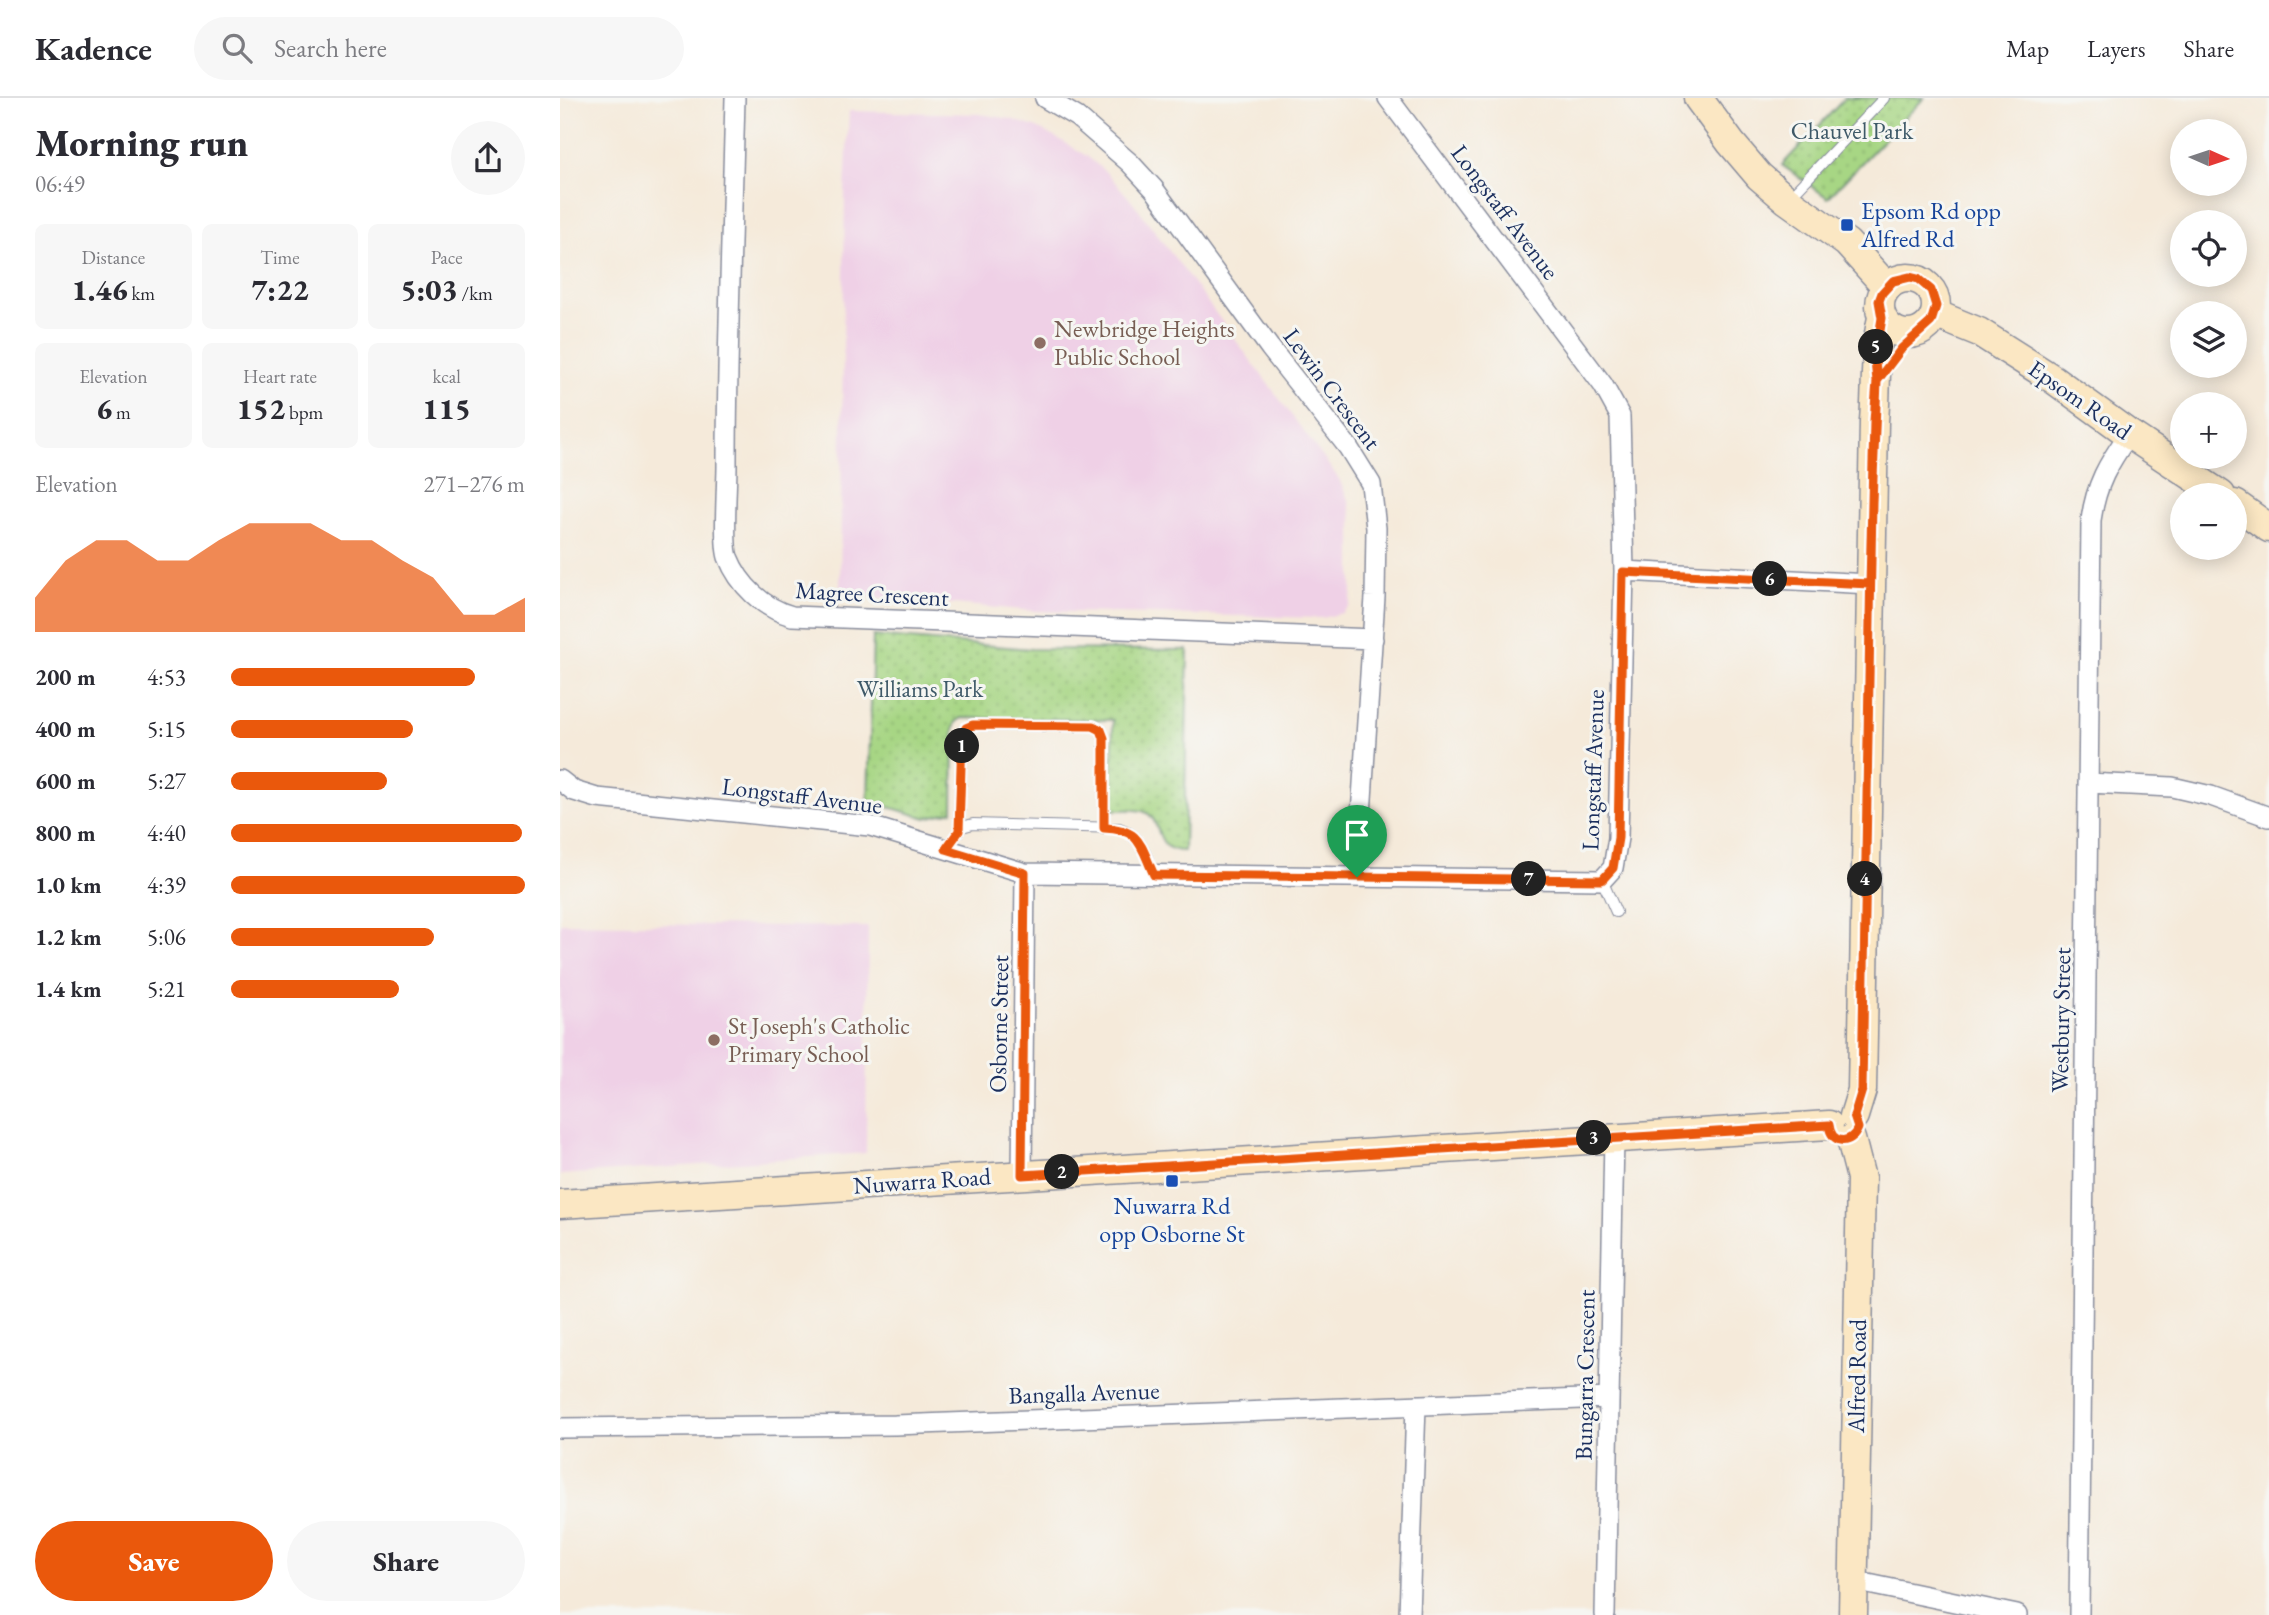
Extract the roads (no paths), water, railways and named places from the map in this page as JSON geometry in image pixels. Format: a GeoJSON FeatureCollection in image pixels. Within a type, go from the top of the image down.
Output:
{"type":"FeatureCollection","features":[{"type":"Feature","properties":{"kind":"street","name":"Magree Crescent"},"geometry":{"type":"LineString","coordinates":[[735,98],[727,423],[727,555],[758,600],[775,611],[792,616],[1373,639]]}},
{"type":"Feature","properties":{"kind":"street","name":"Lewin Crescent"},"geometry":{"type":"LineString","coordinates":[[1045,98],[1077,117],[1130,163],[1154,189],[1270,348],[1348,447],[1371,484],[1376,528],[1373,639],[1357,877]]}},
{"type":"Feature","properties":{"kind":"street","name":"Longstaff Avenue"},"geometry":{"type":"LineString","coordinates":[[560,779],[574,791],[597,798],[870,826],[1025,873],[1602,880],[1613,868],[1618,838],[1623,572],[1620,416],[1603,385],[1388,98]]}},
{"type":"Feature","properties":{"kind":"street"},"geometry":{"type":"LineString","coordinates":[[1698,98],[1746,162],[1787,200],[1847,243],[1886,286]]}},
{"type":"Feature","properties":{"kind":"street"},"geometry":{"type":"LineString","coordinates":[[1877,381],[1926,323],[1935,298],[1931,290],[1918,279],[1901,278],[1886,286],[1879,301],[1882,318],[1893,331],[1901,334],[1926,323]]}},
{"type":"Feature","properties":{"kind":"street","name":"Alfred Road"},"geometry":{"type":"LineString","coordinates":[[1853,1615],[1861,1178],[1845,1127],[1862,1090],[1870,584],[1877,381],[1875,361],[1882,318]]}},
{"type":"Feature","properties":{"kind":"street","name":"Epsom Road"},"geometry":{"type":"LineString","coordinates":[[1926,323],[1979,331],[2203,483]]}},
{"type":"Feature","properties":{"kind":"street","name":"Westbury Street"},"geometry":{"type":"LineString","coordinates":[[2079,1615],[2091,520],[2104,472],[2129,434]]}},
{"type":"Feature","properties":{"kind":"street"},"geometry":{"type":"LineString","coordinates":[[2247,512],[2269,528]]}},
{"type":"Feature","properties":{"kind":"street"},"geometry":{"type":"LineString","coordinates":[[1623,572],[1870,584]]}},
{"type":"Feature","properties":{"kind":"street"},"geometry":{"type":"LineString","coordinates":[[2088,783],[2172,787],[2211,796],[2269,817]]}},
{"type":"Feature","properties":{"kind":"street","name":"Osborne Street"},"geometry":{"type":"LineString","coordinates":[[1022,1175],[1025,873]]}},
{"type":"Feature","properties":{"kind":"street","name":"Nuwarra Road"},"geometry":{"type":"LineString","coordinates":[[560,1204],[1614,1137],[1845,1127]]}},
{"type":"Feature","properties":{"kind":"street","name":"Bungarra Crescent"},"geometry":{"type":"LineString","coordinates":[[1605,1615],[1614,1137]]}},
{"type":"Feature","properties":{"kind":"street","name":"Bangalla Avenue"},"geometry":{"type":"LineString","coordinates":[[560,1428],[895,1425],[1609,1398]]}},
{"type":"Feature","properties":{"kind":"street"},"geometry":{"type":"LineString","coordinates":[[1409,1615],[1416,1405]]}},
{"type":"Feature","properties":{"kind":"street"},"geometry":{"type":"LineString","coordinates":[[1854,1581],[2017,1615]]}},
{"type":"Feature","properties":{"kind":"lane"},"geometry":{"type":"LineString","coordinates":[[1787,200],[1884,98]]}},
{"type":"Feature","properties":{"kind":"lane"},"geometry":{"type":"LineString","coordinates":[[959,831],[962,735],[966,728],[973,725],[1093,726],[1101,730],[1104,738],[1104,828]]}},
{"type":"Feature","properties":{"kind":"lane"},"geometry":{"type":"LineString","coordinates":[[946,849],[959,831],[973,824],[1119,828],[1132,833],[1139,842],[1154,875]]}},
{"type":"Feature","properties":{"kind":"lane"},"geometry":{"type":"LineString","coordinates":[[1602,880],[1616,912]]}},
{"type":"Feature","properties":{"kind":"place","name":"Epsom Rd opp Alfred Rd"},"geometry":{"type":"Point","coordinates":[1847,225]}},
{"type":"Feature","properties":{"kind":"place","name":"Newbridge Heights Public School"},"geometry":{"type":"Point","coordinates":[1040,343]}},
{"type":"Feature","properties":{"kind":"place","name":"St Joseph's Catholic Primary School"},"geometry":{"type":"Point","coordinates":[714,1040]}},
{"type":"Feature","properties":{"kind":"place","name":"Nuwarra Rd opp Osborne St"},"geometry":{"type":"Point","coordinates":[1172,1181]}},
{"type":"Feature","properties":{"kind":"park label","name":"Chauvel Park"},"geometry":{"type":"Point","coordinates":[1852,131]}},
{"type":"Feature","properties":{"kind":"park label","name":"Williams Park"},"geometry":{"type":"Point","coordinates":[920,689]}}]}
